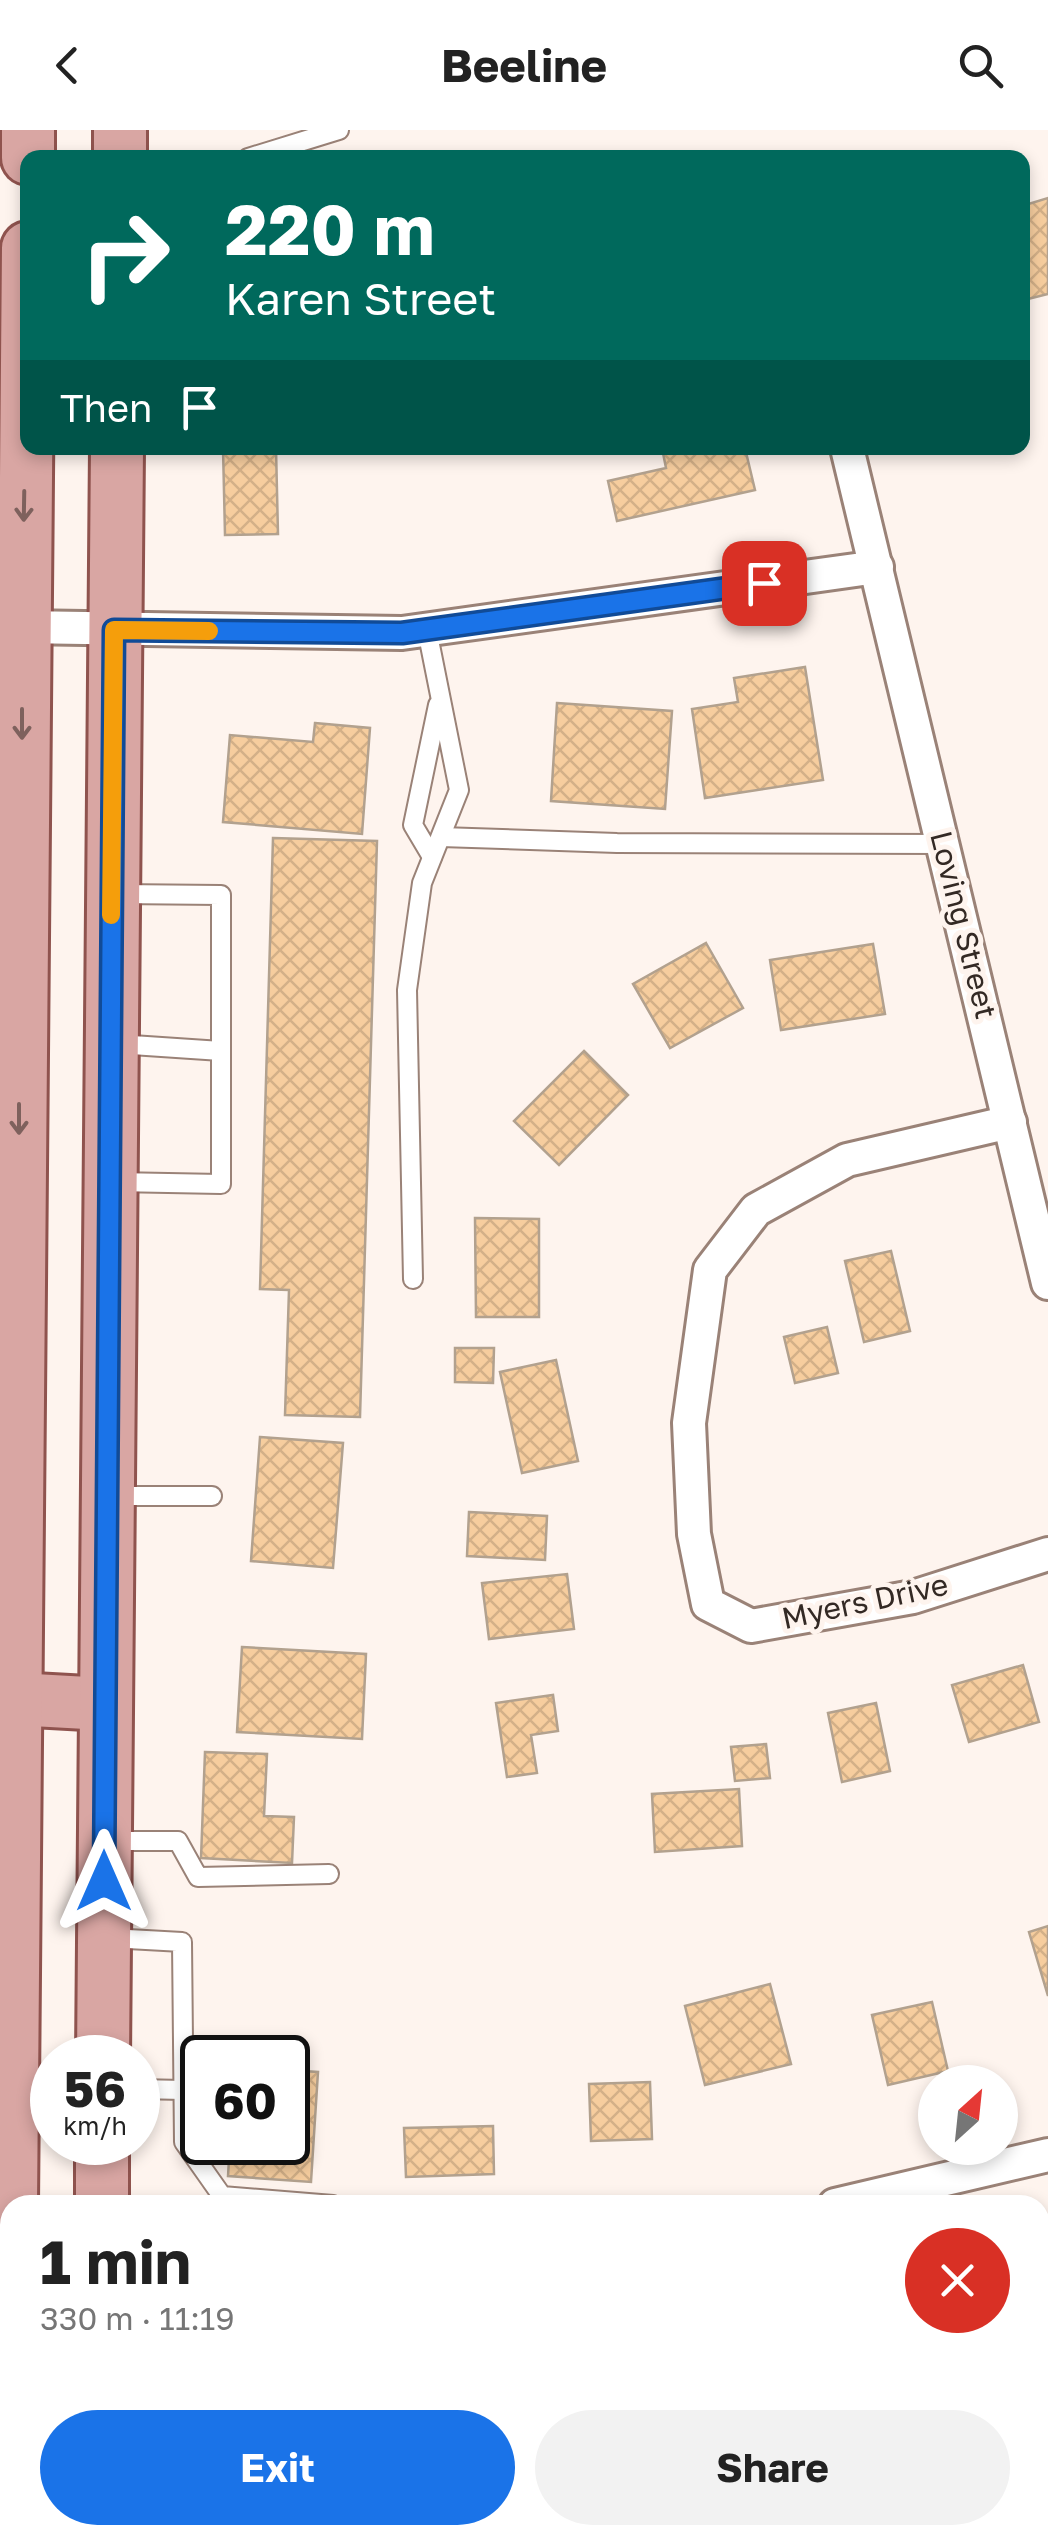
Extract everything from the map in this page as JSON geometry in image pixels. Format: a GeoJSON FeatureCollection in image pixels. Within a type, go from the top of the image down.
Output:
{"type":"FeatureCollection","features":[{"type":"Feature","properties":{"kind":"main road"},"geometry":{"type":"LineString","coordinates":[[7,2173],[11,627],[20,426]]}},
{"type":"Feature","properties":{"kind":"main road"},"geometry":{"type":"LineString","coordinates":[[103,2035],[117,455]]}},
{"type":"Feature","properties":{"kind":"main road"},"geometry":{"type":"LineString","coordinates":[[7,1699],[106,1704]]}},
{"type":"Feature","properties":{"kind":"main road"},"geometry":{"type":"LineString","coordinates":[[102,2165],[102,2195]]}},
{"type":"Feature","properties":{"kind":"street","name":"Loving Street"},"geometry":{"type":"LineString","coordinates":[[849,455],[1048,1283]]}},
{"type":"Feature","properties":{"kind":"street"},"geometry":{"type":"LineString","coordinates":[[11,627],[402,633],[877,567]]}},
{"type":"Feature","properties":{"kind":"street","name":"Myers Drive"},"geometry":{"type":"LineString","coordinates":[[1010,1122],[847,1160],[756,1210],[744,1225],[710,1270],[689,1423],[694,1534],[708,1604],[752,1626],[913,1596],[1048,1554]]}},
{"type":"Feature","properties":{"kind":"street"},"geometry":{"type":"LineString","coordinates":[[878,2195],[1048,2155]]}},
{"type":"Feature","properties":{"kind":"lane"},"geometry":{"type":"LineString","coordinates":[[274,150],[339,130]]}},
{"type":"Feature","properties":{"kind":"lane"},"geometry":{"type":"LineString","coordinates":[[413,1279],[407,990],[422,883],[459,790],[426,630]]}},
{"type":"Feature","properties":{"kind":"lane"},"geometry":{"type":"LineString","coordinates":[[432,857],[412,825],[440,695]]}},
{"type":"Feature","properties":{"kind":"lane"},"geometry":{"type":"LineString","coordinates":[[440,837],[617,843],[944,844]]}},
{"type":"Feature","properties":{"kind":"lane"},"geometry":{"type":"LineString","coordinates":[[109,1182],[221,1184],[221,895],[111,894]]}},
{"type":"Feature","properties":{"kind":"lane"},"geometry":{"type":"LineString","coordinates":[[110,1044],[221,1051]]}},
{"type":"Feature","properties":{"kind":"lane"},"geometry":{"type":"LineString","coordinates":[[107,1496],[212,1496]]}},
{"type":"Feature","properties":{"kind":"lane"},"geometry":{"type":"LineString","coordinates":[[104,1842],[178,1841],[198,1877],[329,1874]]}},
{"type":"Feature","properties":{"kind":"lane"},"geometry":{"type":"LineString","coordinates":[[104,1937],[182,1942],[183,2035]]}},
{"type":"Feature","properties":{"kind":"lane"},"geometry":{"type":"LineString","coordinates":[[199,2165],[219,2195]]}},
{"type":"Feature","properties":{"kind":"building"},"geometry":{"type":"Polygon","coordinates":[[[1048,198],[1048,294],[1030,298],[1030,204],[1048,198]]]}},
{"type":"Feature","properties":{"kind":"building"},"geometry":{"type":"Polygon","coordinates":[[[223,455],[276,455],[278,534],[225,535],[223,455]]]}},
{"type":"Feature","properties":{"kind":"building"},"geometry":{"type":"Polygon","coordinates":[[[663,455],[747,455],[755,490],[617,521],[608,481],[666,468],[663,455]]]}},
{"type":"Feature","properties":{"kind":"building"},"geometry":{"type":"Polygon","coordinates":[[[805,667],[823,780],[705,798],[692,709],[738,702],[734,678],[805,667]]]}},
{"type":"Feature","properties":{"kind":"building"},"geometry":{"type":"Polygon","coordinates":[[[557,703],[672,711],[665,809],[551,801],[557,703]]]}},
{"type":"Feature","properties":{"kind":"building"},"geometry":{"type":"Polygon","coordinates":[[[315,723],[370,728],[362,834],[223,822],[230,735],[313,742],[315,723]]]}},
{"type":"Feature","properties":{"kind":"building"},"geometry":{"type":"Polygon","coordinates":[[[273,838],[377,841],[360,1417],[285,1415],[289,1290],[260,1289],[273,838]]]}},
{"type":"Feature","properties":{"kind":"building"},"geometry":{"type":"Polygon","coordinates":[[[706,943],[743,1008],[670,1048],[633,984],[706,943]]]}},
{"type":"Feature","properties":{"kind":"building"},"geometry":{"type":"Polygon","coordinates":[[[873,944],[885,1014],[781,1030],[770,960],[873,944]]]}},
{"type":"Feature","properties":{"kind":"building"},"geometry":{"type":"Polygon","coordinates":[[[584,1051],[628,1095],[559,1165],[514,1121],[584,1051]]]}},
{"type":"Feature","properties":{"kind":"building"},"geometry":{"type":"Polygon","coordinates":[[[475,1218],[539,1219],[539,1317],[476,1317],[475,1218]]]}},
{"type":"Feature","properties":{"kind":"building"},"geometry":{"type":"Polygon","coordinates":[[[891,1251],[910,1331],[864,1342],[845,1261],[891,1251]]]}},
{"type":"Feature","properties":{"kind":"building"},"geometry":{"type":"Polygon","coordinates":[[[827,1327],[838,1373],[795,1383],[784,1337],[827,1327]]]}},
{"type":"Feature","properties":{"kind":"building"},"geometry":{"type":"Polygon","coordinates":[[[455,1348],[494,1348],[493,1383],[455,1382],[455,1348]]]}},
{"type":"Feature","properties":{"kind":"building"},"geometry":{"type":"Polygon","coordinates":[[[556,1360],[578,1461],[522,1473],[500,1372],[556,1360]]]}},
{"type":"Feature","properties":{"kind":"building"},"geometry":{"type":"Polygon","coordinates":[[[260,1437],[343,1443],[333,1568],[251,1561],[260,1437]]]}},
{"type":"Feature","properties":{"kind":"building"},"geometry":{"type":"Polygon","coordinates":[[[469,1512],[547,1516],[545,1560],[467,1556],[469,1512]]]}},
{"type":"Feature","properties":{"kind":"building"},"geometry":{"type":"Polygon","coordinates":[[[567,1574],[574,1629],[489,1639],[482,1583],[567,1574]]]}},
{"type":"Feature","properties":{"kind":"building"},"geometry":{"type":"Polygon","coordinates":[[[242,1647],[366,1654],[362,1739],[237,1732],[242,1647]]]}},
{"type":"Feature","properties":{"kind":"building"},"geometry":{"type":"Polygon","coordinates":[[[1023,1665],[1039,1722],[969,1742],[952,1685],[1023,1665]]]}},
{"type":"Feature","properties":{"kind":"building"},"geometry":{"type":"Polygon","coordinates":[[[553,1695],[558,1731],[531,1735],[537,1773],[507,1777],[496,1703],[553,1695]]]}},
{"type":"Feature","properties":{"kind":"building"},"geometry":{"type":"Polygon","coordinates":[[[876,1703],[890,1771],[842,1782],[828,1713],[876,1703]]]}},
{"type":"Feature","properties":{"kind":"building"},"geometry":{"type":"Polygon","coordinates":[[[766,1744],[770,1778],[735,1781],[731,1747],[766,1744]]]}},
{"type":"Feature","properties":{"kind":"building"},"geometry":{"type":"Polygon","coordinates":[[[205,1752],[267,1754],[264,1816],[294,1817],[292,1863],[201,1858],[205,1752]]]}},
{"type":"Feature","properties":{"kind":"building"},"geometry":{"type":"Polygon","coordinates":[[[739,1789],[742,1846],[655,1852],[652,1794],[739,1789]]]}},
{"type":"Feature","properties":{"kind":"building"},"geometry":{"type":"Polygon","coordinates":[[[1048,1926],[1048,1996],[1029,1932],[1048,1926]]]}},
{"type":"Feature","properties":{"kind":"building"},"geometry":{"type":"Polygon","coordinates":[[[770,1984],[791,2064],[705,2085],[685,2006],[770,1984]]]}},
{"type":"Feature","properties":{"kind":"building"},"geometry":{"type":"Polygon","coordinates":[[[932,2002],[947,2065],[918,2065],[918,2078],[888,2085],[872,2015],[932,2002]]]}},
{"type":"Feature","properties":{"kind":"building"},"geometry":{"type":"Polygon","coordinates":[[[310,2071],[318,2072],[311,2182],[228,2176],[229,2165],[310,2165],[310,2071]]]}},
{"type":"Feature","properties":{"kind":"building"},"geometry":{"type":"Polygon","coordinates":[[[650,2082],[652,2139],[591,2141],[589,2084],[650,2082]]]}},
{"type":"Feature","properties":{"kind":"building"},"geometry":{"type":"Polygon","coordinates":[[[493,2126],[494,2174],[406,2177],[404,2128],[493,2126]]]}},
{"type":"Feature","properties":{"kind":"slow traffic"},"geometry":{"type":"LineString","coordinates":[[111,915],[114,630],[209,631]]}},
{"type":"Feature","properties":{"kind":"route"},"geometry":{"type":"LineString","coordinates":[[104,1881],[114,630],[402,633],[764,583]]}}]}
